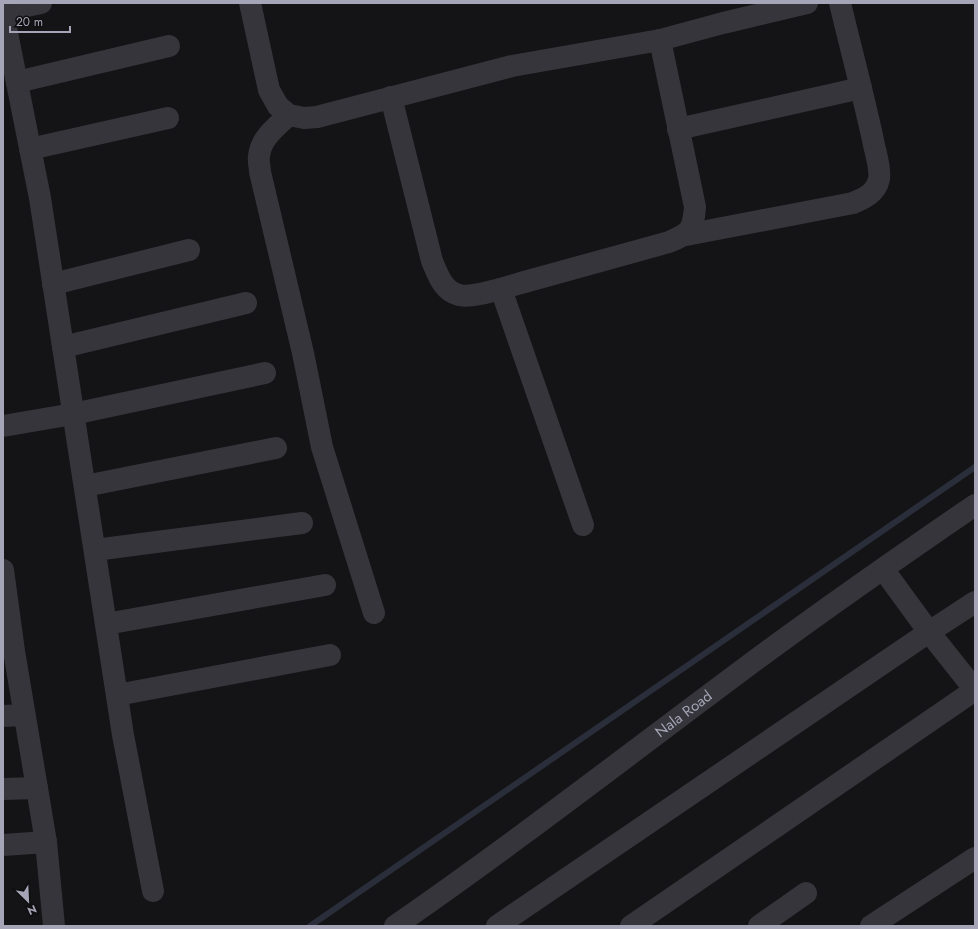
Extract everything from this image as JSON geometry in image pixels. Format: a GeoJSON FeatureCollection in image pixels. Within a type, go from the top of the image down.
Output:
{"type":"FeatureCollection","features":[{"type":"Feature","properties":{"kind":"street"},"geometry":{"type":"LineString","coordinates":[[41,3],[3,12],[40,198],[117,695],[153,891]]}},
{"type":"Feature","properties":{"kind":"street"},"geometry":{"type":"LineString","coordinates":[[250,3],[269,90],[278,106],[289,115],[304,118],[316,117],[512,66],[660,40],[806,3]]}},
{"type":"Feature","properties":{"kind":"street"},"geometry":{"type":"LineString","coordinates":[[391,97],[432,261],[446,287],[460,296],[471,296],[669,242],[686,235],[853,203],[869,196],[876,187],[879,178],[878,166],[862,88],[840,3]]}},
{"type":"Feature","properties":{"kind":"street"},"geometry":{"type":"LineString","coordinates":[[660,40],[694,207],[693,224],[686,235]]}},
{"type":"Feature","properties":{"kind":"street"},"geometry":{"type":"LineString","coordinates":[[17,82],[169,46]]}},
{"type":"Feature","properties":{"kind":"street"},"geometry":{"type":"LineString","coordinates":[[678,129],[862,88]]}},
{"type":"Feature","properties":{"kind":"street"},"geometry":{"type":"LineString","coordinates":[[289,115],[270,132],[263,143],[259,156],[260,172],[303,353],[322,447],[374,613]]}},
{"type":"Feature","properties":{"kind":"street"},"geometry":{"type":"LineString","coordinates":[[30,149],[168,118]]}},
{"type":"Feature","properties":{"kind":"street"},"geometry":{"type":"LineString","coordinates":[[53,284],[190,250]]}},
{"type":"Feature","properties":{"kind":"street"},"geometry":{"type":"LineString","coordinates":[[501,289],[583,525]]}},
{"type":"Feature","properties":{"kind":"street"},"geometry":{"type":"LineString","coordinates":[[63,347],[246,302]]}},
{"type":"Feature","properties":{"kind":"street"},"geometry":{"type":"LineString","coordinates":[[3,426],[73,414],[265,372]]}},
{"type":"Feature","properties":{"kind":"street"},"geometry":{"type":"LineString","coordinates":[[85,486],[276,448]]}},
{"type":"Feature","properties":{"kind":"street","name":"Nala Road"},"geometry":{"type":"LineString","coordinates":[[395,926],[458,882],[759,658],[975,505]]}},
{"type":"Feature","properties":{"kind":"street"},"geometry":{"type":"LineString","coordinates":[[95,550],[302,523]]}},
{"type":"Feature","properties":{"kind":"street"},"geometry":{"type":"LineString","coordinates":[[630,926],[975,690],[929,632],[883,569]]}},
{"type":"Feature","properties":{"kind":"street"},"geometry":{"type":"LineString","coordinates":[[3,574],[9,651],[24,714],[46,842],[54,926]]}},
{"type":"Feature","properties":{"kind":"street"},"geometry":{"type":"LineString","coordinates":[[106,624],[325,585]]}},
{"type":"Feature","properties":{"kind":"street"},"geometry":{"type":"LineString","coordinates":[[497,926],[975,602]]}},
{"type":"Feature","properties":{"kind":"street"},"geometry":{"type":"LineString","coordinates":[[117,695],[330,655]]}},
{"type":"Feature","properties":{"kind":"street"},"geometry":{"type":"LineString","coordinates":[[3,716],[24,714]]}},
{"type":"Feature","properties":{"kind":"street"},"geometry":{"type":"LineString","coordinates":[[3,789],[37,788]]}},
{"type":"Feature","properties":{"kind":"street"},"geometry":{"type":"LineString","coordinates":[[3,845],[46,842]]}},
{"type":"Feature","properties":{"kind":"street"},"geometry":{"type":"LineString","coordinates":[[871,926],[975,858]]}},
{"type":"Feature","properties":{"kind":"street"},"geometry":{"type":"LineString","coordinates":[[759,926],[806,893]]}},
{"type":"Feature","properties":{"kind":"waterway"},"geometry":{"type":"LineString","coordinates":[[310,926],[975,467]]}}]}
